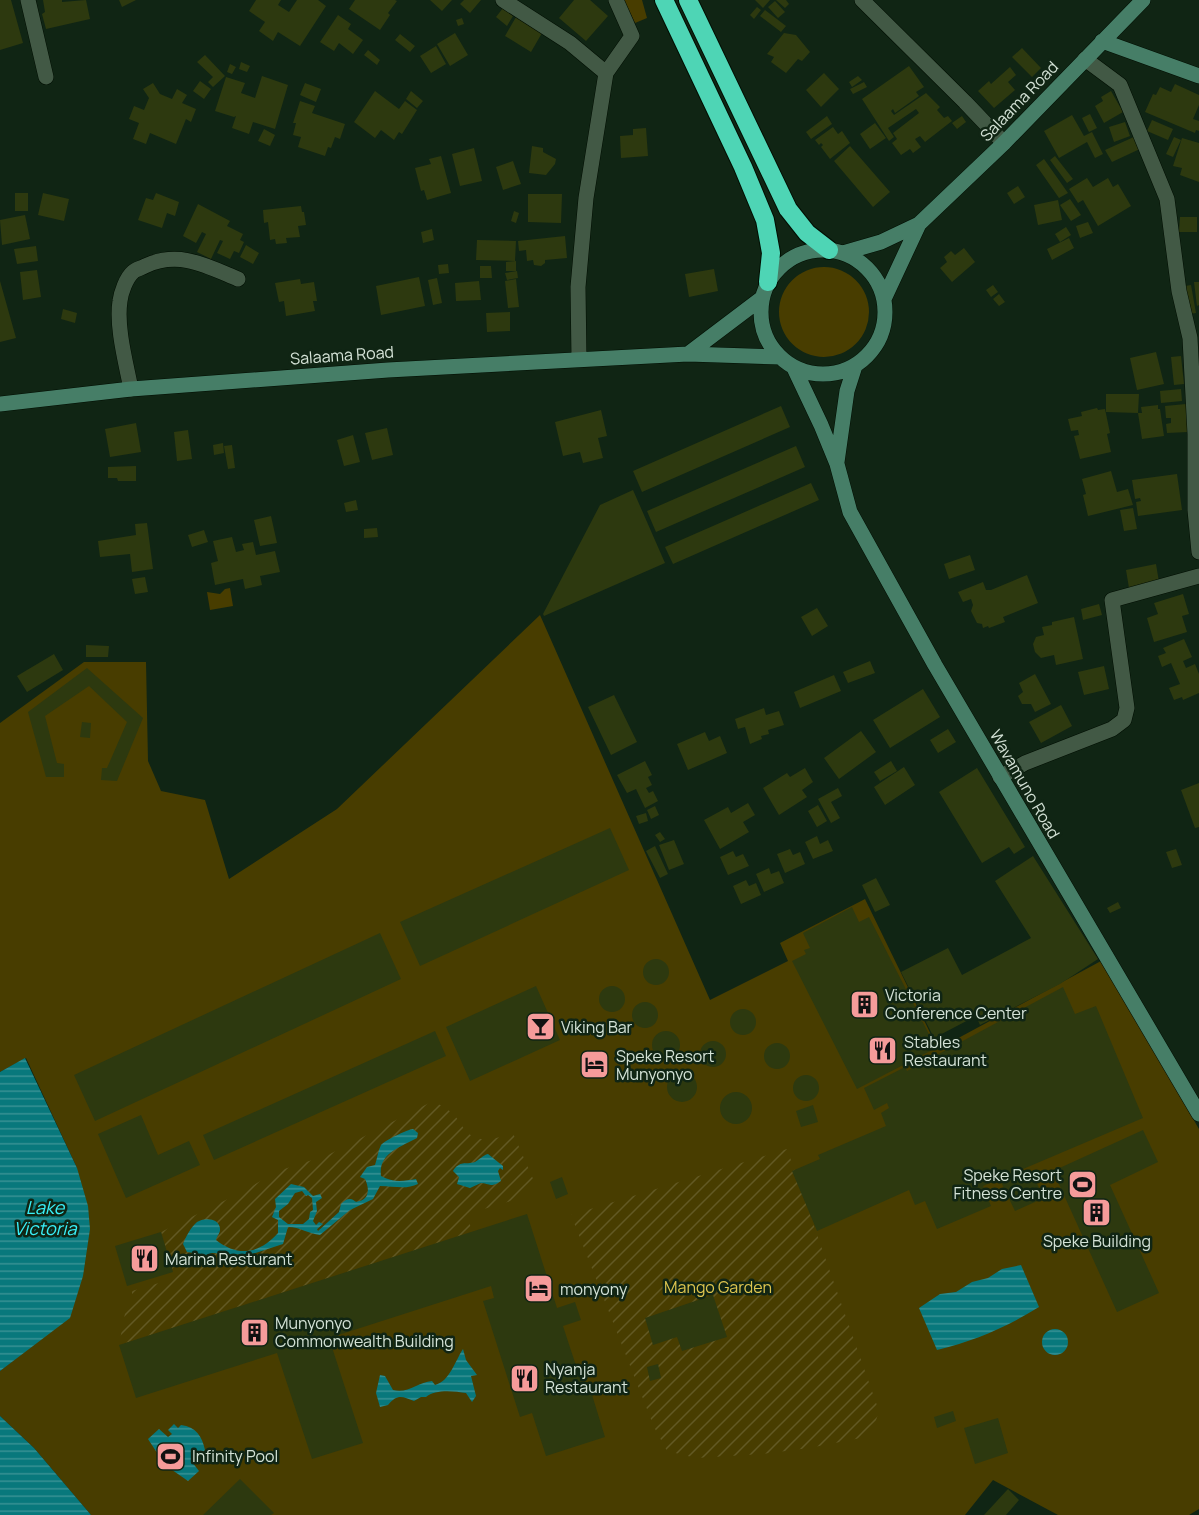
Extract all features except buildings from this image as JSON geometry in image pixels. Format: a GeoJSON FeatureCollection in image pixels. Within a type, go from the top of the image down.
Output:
{"type":"FeatureCollection","features":[{"type":"Feature","properties":{"kind":"highway"},"geometry":{"type":"LineString","coordinates":[[664,0],[743,167],[765,220],[771,253],[765,290]]}},
{"type":"Feature","properties":{"kind":"highway"},"geometry":{"type":"LineString","coordinates":[[688,0],[788,209],[807,233],[836,251]]}},
{"type":"Feature","properties":{"kind":"main road","name":"Salaama Road"},"geometry":{"type":"LineString","coordinates":[[836,251],[881,242],[920,224],[1004,143],[1143,0]]}},
{"type":"Feature","properties":{"kind":"main road"},"geometry":{"type":"LineString","coordinates":[[1102,41],[1199,76]]}},
{"type":"Feature","properties":{"kind":"main road","name":"Salaama Road"},"geometry":{"type":"LineString","coordinates":[[884,298],[920,224]]}},
{"type":"Feature","properties":{"kind":"main road"},"geometry":{"type":"LineString","coordinates":[[688,354],[765,290],[779,267],[794,256],[811,250],[836,251],[865,266],[876,281],[884,298],[885,318],[880,337],[870,353],[855,366],[840,372],[825,375],[794,368],[770,345],[763,330],[760,314],[765,290]]}},
{"type":"Feature","properties":{"kind":"main road","name":"Salaama Road"},"geometry":{"type":"LineString","coordinates":[[0,404],[130,389],[388,370],[688,354],[780,357]]}},
{"type":"Feature","properties":{"kind":"main road","name":"Wavamuno Road"},"geometry":{"type":"LineString","coordinates":[[837,465],[842,420],[855,366]]}},
{"type":"Feature","properties":{"kind":"main road","name":"Wavamuno Road"},"geometry":{"type":"LineString","coordinates":[[794,368],[837,465],[850,512],[935,665],[1199,1114]]}},
{"type":"Feature","properties":{"kind":"street"},"geometry":{"type":"LineString","coordinates":[[28,0],[46,77]]}},
{"type":"Feature","properties":{"kind":"street"},"geometry":{"type":"LineString","coordinates":[[503,0],[570,43],[606,73]]}},
{"type":"Feature","properties":{"kind":"street"},"geometry":{"type":"LineString","coordinates":[[579,359],[578,287],[586,198],[606,73],[632,36],[616,0]]}},
{"type":"Feature","properties":{"kind":"street"},"geometry":{"type":"LineString","coordinates":[[862,0],[1004,143]]}},
{"type":"Feature","properties":{"kind":"street"},"geometry":{"type":"LineString","coordinates":[[1085,59],[1120,85],[1167,199],[1179,291],[1190,338],[1197,433],[1195,510],[1199,552]]}},
{"type":"Feature","properties":{"kind":"street"},"geometry":{"type":"LineString","coordinates":[[130,389],[122,336],[120,303],[123,289],[132,272],[159,259],[180,259],[238,279]]}},
{"type":"Feature","properties":{"kind":"street"},"geometry":{"type":"LineString","coordinates":[[1000,777],[1025,763],[1112,729],[1124,720],[1127,708],[1112,600],[1199,576]]}},
{"type":"Feature","properties":{"kind":"green space"},"geometry":{"type":"Polygon","coordinates":[[[624,0],[642,0],[647,18],[635,23],[624,0]]]}},
{"type":"Feature","properties":{"kind":"green space"},"geometry":{"type":"Polygon","coordinates":[[[815,267],[833,267],[849,274],[862,287],[869,303],[869,321],[862,337],[849,350],[833,357],[815,357],[799,350],[786,337],[779,321],[779,303],[786,287],[799,274],[815,267]]]}},
{"type":"Feature","properties":{"kind":"green space"},"geometry":{"type":"Polygon","coordinates":[[[230,588],[233,606],[210,610],[207,592],[220,594],[230,588]]]}},
{"type":"Feature","properties":{"kind":"green space","name":"Speke Resort Munyonyo"},"geometry":{"type":"Polygon","coordinates":[[[540,615],[710,1000],[788,961],[780,943],[865,899],[938,1049],[1101,961],[1199,1129],[1199,1509],[1189,1515],[1058,1515],[993,1480],[965,1515],[91,1515],[34,1448],[0,1416],[0,1371],[28,1349],[77,1168],[26,1058],[0,1072],[0,723],[84,662],[146,662],[148,761],[161,791],[205,800],[229,879],[337,809],[540,615]]]}},
{"type":"Feature","properties":{"kind":"green space"},"geometry":{"type":"Polygon","coordinates":[[[433,1101],[451,1112],[466,1131],[478,1138],[496,1138],[512,1131],[534,1181],[530,1192],[524,1197],[467,1214],[472,1232],[119,1345],[127,1303],[132,1299],[132,1291],[169,1280],[173,1272],[161,1232],[238,1194],[278,1171],[328,1155],[433,1101]]]}},
{"type":"Feature","properties":{"kind":"green space","name":"Mango Garden"},"geometry":{"type":"Polygon","coordinates":[[[787,1149],[879,1411],[871,1436],[762,1454],[696,1458],[667,1451],[654,1427],[571,1215],[787,1149]]]}},
{"type":"Feature","properties":{"kind":"water","name":"Lake Victoria"},"geometry":{"type":"Polygon","coordinates":[[[25,1058],[77,1168],[88,1206],[90,1229],[83,1276],[70,1318],[0,1371],[0,1072],[25,1058]]]}},
{"type":"Feature","properties":{"kind":"water"},"geometry":{"type":"Polygon","coordinates":[[[413,1129],[418,1133],[417,1138],[387,1156],[381,1168],[381,1176],[394,1181],[416,1179],[418,1184],[404,1187],[380,1186],[373,1199],[350,1210],[320,1235],[288,1227],[283,1244],[249,1255],[212,1253],[206,1255],[187,1252],[183,1244],[190,1230],[197,1222],[204,1219],[218,1223],[220,1230],[216,1240],[225,1246],[249,1251],[264,1245],[278,1233],[278,1220],[272,1217],[276,1207],[275,1199],[291,1184],[304,1187],[313,1196],[320,1194],[322,1198],[316,1202],[317,1211],[313,1221],[316,1225],[319,1222],[323,1224],[317,1229],[318,1231],[339,1212],[345,1200],[358,1202],[366,1197],[367,1185],[365,1179],[360,1177],[367,1167],[375,1165],[381,1145],[413,1129]],[[302,1191],[295,1193],[288,1204],[279,1211],[279,1217],[288,1224],[303,1224],[309,1219],[310,1212],[313,1210],[312,1198],[306,1196],[302,1191]]]}},
{"type":"Feature","properties":{"kind":"water"},"geometry":{"type":"Polygon","coordinates":[[[488,1154],[503,1166],[503,1170],[500,1168],[498,1171],[501,1181],[493,1185],[481,1183],[470,1188],[457,1184],[459,1177],[453,1171],[460,1164],[475,1162],[488,1154]]]}},
{"type":"Feature","properties":{"kind":"water"},"geometry":{"type":"Polygon","coordinates":[[[1021,1265],[1039,1307],[990,1333],[937,1350],[919,1308],[940,1294],[956,1292],[1002,1269],[1021,1265]]]}},
{"type":"Feature","properties":{"kind":"water"},"geometry":{"type":"Polygon","coordinates":[[[1055,1329],[1064,1333],[1068,1342],[1064,1351],[1055,1355],[1046,1351],[1042,1342],[1046,1333],[1055,1329]]]}},
{"type":"Feature","properties":{"kind":"water"},"geometry":{"type":"Polygon","coordinates":[[[463,1349],[466,1360],[477,1375],[471,1376],[476,1396],[472,1402],[466,1393],[445,1391],[414,1401],[403,1397],[397,1398],[388,1405],[380,1407],[376,1393],[380,1375],[385,1376],[393,1390],[398,1391],[432,1381],[435,1385],[445,1379],[463,1349]]]}},
{"type":"Feature","properties":{"kind":"water"},"geometry":{"type":"Polygon","coordinates":[[[0,1416],[34,1448],[91,1515],[0,1515],[0,1416]]]}},
{"type":"Feature","properties":{"kind":"water"},"geometry":{"type":"Polygon","coordinates":[[[174,1424],[178,1428],[181,1425],[194,1430],[200,1436],[205,1450],[202,1453],[204,1456],[198,1462],[195,1460],[192,1462],[199,1471],[188,1481],[165,1465],[148,1439],[159,1429],[168,1437],[172,1434],[168,1430],[174,1424]]]}},
{"type":"Feature","properties":{"kind":"place","name":"Victoria Conference Center"},"geometry":{"type":"Point","coordinates":[864,1004]}},
{"type":"Feature","properties":{"kind":"place","name":"Viking Bar"},"geometry":{"type":"Point","coordinates":[540,1027]}},
{"type":"Feature","properties":{"kind":"place","name":"Stables Restaurant"},"geometry":{"type":"Point","coordinates":[883,1051]}},
{"type":"Feature","properties":{"kind":"place","name":"Speke Resort Munyonyo"},"geometry":{"type":"Point","coordinates":[595,1065]}},
{"type":"Feature","properties":{"kind":"place","name":"Speke Resort Fitness Centre"},"geometry":{"type":"Point","coordinates":[1083,1184]}},
{"type":"Feature","properties":{"kind":"place","name":"Speke Building"},"geometry":{"type":"Point","coordinates":[1097,1213]}},
{"type":"Feature","properties":{"kind":"place","name":"Marina Resturant"},"geometry":{"type":"Point","coordinates":[144,1259]}},
{"type":"Feature","properties":{"kind":"place","name":"monyony"},"geometry":{"type":"Point","coordinates":[539,1289]}},
{"type":"Feature","properties":{"kind":"place","name":"Munyonyo Commonwealth Building"},"geometry":{"type":"Point","coordinates":[254,1332]}},
{"type":"Feature","properties":{"kind":"place","name":"Nyanja Restaurant"},"geometry":{"type":"Point","coordinates":[524,1378]}},
{"type":"Feature","properties":{"kind":"place","name":"Infinity Pool"},"geometry":{"type":"Point","coordinates":[171,1456]}}]}
